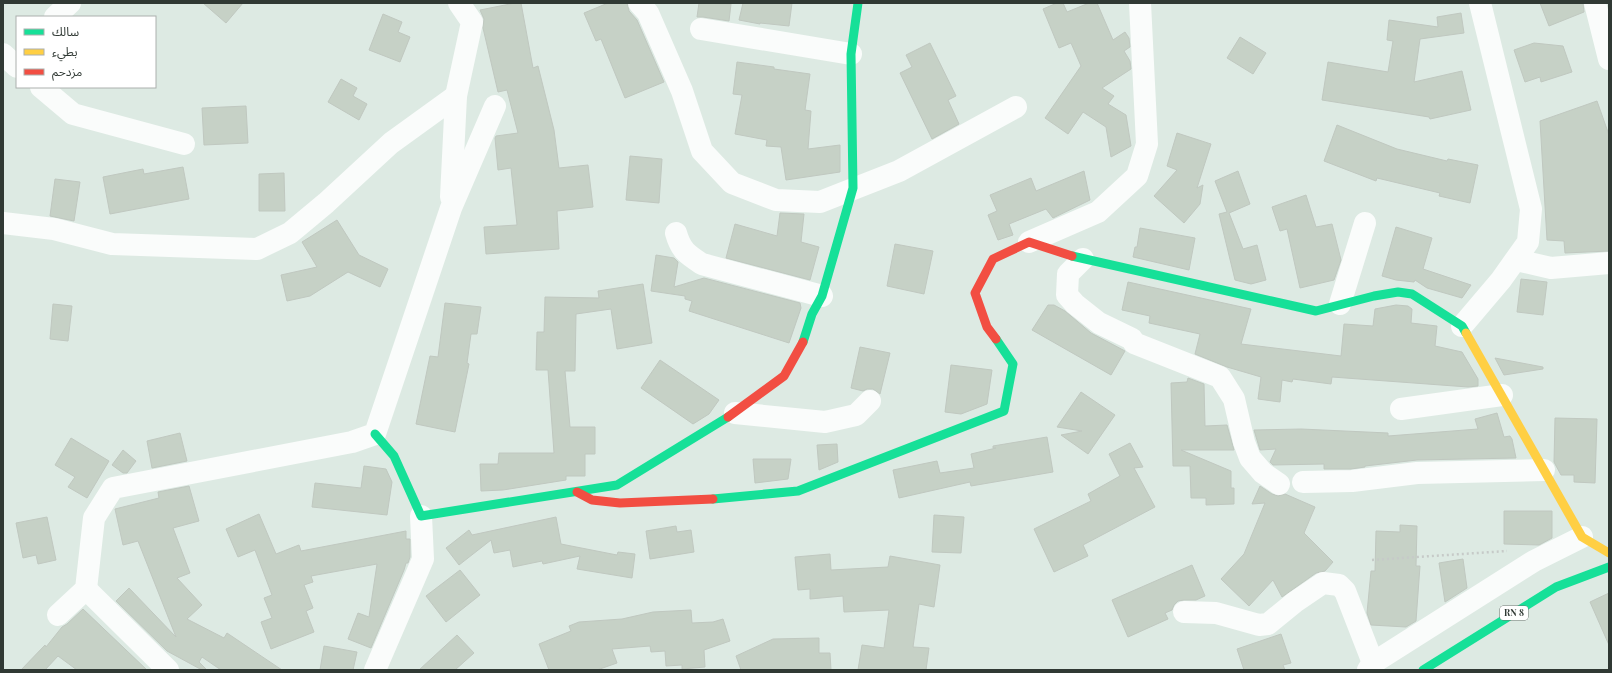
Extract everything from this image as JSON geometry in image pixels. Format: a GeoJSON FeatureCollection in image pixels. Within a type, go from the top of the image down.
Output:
{"type":"FeatureCollection","features":[{"type":"Feature","properties":{"kind":"street"},"geometry":{"type":"LineString","coordinates":[[56,16],[70,3]]}},
{"type":"Feature","properties":{"kind":"street"},"geometry":{"type":"LineString","coordinates":[[451,208],[456,96],[472,22],[459,3]]}},
{"type":"Feature","properties":{"kind":"street"},"geometry":{"type":"LineString","coordinates":[[639,3],[648,12],[682,91],[702,150],[732,183],[776,200],[820,202],[899,171],[1016,107]]}},
{"type":"Feature","properties":{"kind":"street"},"geometry":{"type":"LineString","coordinates":[[420,516],[616,485],[735,413],[784,376],[803,343],[812,314],[822,296],[853,188],[851,54],[858,3]]}},
{"type":"Feature","properties":{"kind":"street"},"geometry":{"type":"LineString","coordinates":[[577,492],[592,500],[620,503],[720,499],[798,491],[1004,411],[1013,364],[987,327],[975,293],[994,259],[1098,212],[1137,176],[1146,144],[1140,3]]}},
{"type":"Feature","properties":{"kind":"street"},"geometry":{"type":"LineString","coordinates":[[1462,326],[1501,280],[1528,242],[1531,209],[1480,3]]}},
{"type":"Feature","properties":{"kind":"street"},"geometry":{"type":"LineString","coordinates":[[1595,3],[1609,59]]}},
{"type":"Feature","properties":{"kind":"street"},"geometry":{"type":"LineString","coordinates":[[701,30],[851,54]]}},
{"type":"Feature","properties":{"kind":"street"},"geometry":{"type":"LineString","coordinates":[[42,88],[73,114],[184,144]]}},
{"type":"Feature","properties":{"kind":"street"},"geometry":{"type":"LineString","coordinates":[[3,223],[54,229],[112,244],[257,249],[290,233],[326,203],[391,143],[456,96]]}},
{"type":"Feature","properties":{"kind":"street"},"geometry":{"type":"LineString","coordinates":[[375,434],[451,208],[496,106]]}},
{"type":"Feature","properties":{"kind":"street"},"geometry":{"type":"LineString","coordinates":[[1340,304],[1365,223]]}},
{"type":"Feature","properties":{"kind":"street"},"geometry":{"type":"LineString","coordinates":[[676,233],[679,244],[686,254],[702,264],[822,296]]}},
{"type":"Feature","properties":{"kind":"street"},"geometry":{"type":"LineString","coordinates":[[1029,242],[1083,259],[1316,311],[1374,296],[1398,292],[1412,294],[1462,326],[1582,537],[1609,553]]}},
{"type":"Feature","properties":{"kind":"street"},"geometry":{"type":"LineString","coordinates":[[1083,259],[1068,274],[1067,295],[1099,323],[1132,339],[1134,343],[1220,377],[1234,399],[1244,442],[1250,458],[1263,473],[1278,484]]}},
{"type":"Feature","properties":{"kind":"street"},"geometry":{"type":"LineString","coordinates":[[1516,260],[1551,268],[1609,263]]}},
{"type":"Feature","properties":{"kind":"street"},"geometry":{"type":"LineString","coordinates":[[1401,409],[1502,395]]}},
{"type":"Feature","properties":{"kind":"street"},"geometry":{"type":"LineString","coordinates":[[735,413],[824,422],[856,415],[870,401]]}},
{"type":"Feature","properties":{"kind":"street"},"geometry":{"type":"LineString","coordinates":[[375,434],[394,456],[420,516],[423,559],[375,670]]}},
{"type":"Feature","properties":{"kind":"street"},"geometry":{"type":"LineString","coordinates":[[58,614],[86,589],[94,518],[114,488],[352,442],[375,434]]}},
{"type":"Feature","properties":{"kind":"street"},"geometry":{"type":"LineString","coordinates":[[1304,482],[1352,481],[1417,473],[1544,470]]}},
{"type":"Feature","properties":{"kind":"street"},"geometry":{"type":"LineString","coordinates":[[1184,612],[1216,614],[1254,625],[1268,624],[1295,602],[1323,583],[1338,585],[1345,591],[1370,667],[1534,561],[1582,537]]}},
{"type":"Feature","properties":{"kind":"street","name":"RN 8"},"geometry":{"type":"LineString","coordinates":[[1423,670],[1556,587],[1609,567]]}},
{"type":"Feature","properties":{"kind":"street"},"geometry":{"type":"LineString","coordinates":[[86,589],[168,670]]}},
{"type":"Feature","properties":{"kind":"path"},"geometry":{"type":"LineString","coordinates":[[1372,560],[1513,551]]}},
{"type":"Feature","properties":{"kind":"building"},"geometry":{"type":"Polygon","coordinates":[[[203,3],[243,3],[226,23],[203,3]]]}},
{"type":"Feature","properties":{"kind":"building"},"geometry":{"type":"Polygon","coordinates":[[[521,3],[533,68],[538,66],[554,130],[559,168],[588,165],[593,207],[557,211],[559,249],[486,254],[484,227],[517,225],[511,168],[498,170],[495,138],[496,136],[518,133],[507,90],[498,92],[483,28],[484,19],[480,10],[521,3]]]}},
{"type":"Feature","properties":{"kind":"building"},"geometry":{"type":"Polygon","coordinates":[[[608,3],[627,3],[629,11],[637,20],[664,82],[625,98],[601,39],[596,41],[584,13],[608,3]]]}},
{"type":"Feature","properties":{"kind":"building"},"geometry":{"type":"Polygon","coordinates":[[[699,3],[731,4],[729,21],[697,17],[699,3]]]}},
{"type":"Feature","properties":{"kind":"building"},"geometry":{"type":"Polygon","coordinates":[[[743,3],[792,3],[789,26],[760,24],[739,20],[743,3]]]}},
{"type":"Feature","properties":{"kind":"building"},"geometry":{"type":"Polygon","coordinates":[[[1057,3],[1063,3],[1067,12],[1089,3],[1097,3],[1113,40],[1125,32],[1129,38],[1130,47],[1124,51],[1130,61],[1131,69],[1102,88],[1114,96],[1108,104],[1126,115],[1131,146],[1111,157],[1106,127],[1083,112],[1068,134],[1045,118],[1081,66],[1071,43],[1059,48],[1043,9],[1057,3]]]}},
{"type":"Feature","properties":{"kind":"building"},"geometry":{"type":"Polygon","coordinates":[[[1540,3],[1583,3],[1584,12],[1549,26],[1540,3]]]}},
{"type":"Feature","properties":{"kind":"building"},"geometry":{"type":"Polygon","coordinates":[[[1461,13],[1464,33],[1420,39],[1414,82],[1462,71],[1471,110],[1430,119],[1429,117],[1322,100],[1328,62],[1388,72],[1393,41],[1387,40],[1389,20],[1438,27],[1437,17],[1461,13]]]}},
{"type":"Feature","properties":{"kind":"building"},"geometry":{"type":"Polygon","coordinates":[[[383,14],[402,22],[398,32],[410,37],[400,62],[369,50],[383,14]]]}},
{"type":"Feature","properties":{"kind":"building"},"geometry":{"type":"Polygon","coordinates":[[[1240,37],[1266,53],[1253,74],[1227,58],[1240,37]]]}},
{"type":"Feature","properties":{"kind":"building"},"geometry":{"type":"Polygon","coordinates":[[[930,43],[956,96],[948,100],[959,124],[932,139],[900,73],[912,67],[906,55],[930,43]]]}},
{"type":"Feature","properties":{"kind":"building"},"geometry":{"type":"Polygon","coordinates":[[[1534,43],[1563,46],[1572,72],[1541,82],[1540,77],[1525,82],[1514,50],[1534,43]]]}},
{"type":"Feature","properties":{"kind":"building"},"geometry":{"type":"Polygon","coordinates":[[[737,62],[810,74],[805,110],[811,111],[808,149],[840,145],[840,172],[786,180],[781,147],[766,146],[767,140],[735,134],[742,95],[733,94],[737,62]]]}},
{"type":"Feature","properties":{"kind":"building"},"geometry":{"type":"Polygon","coordinates":[[[341,79],[357,88],[353,96],[367,104],[359,120],[328,102],[341,79]]]}},
{"type":"Feature","properties":{"kind":"building"},"geometry":{"type":"Polygon","coordinates":[[[1597,101],[1609,135],[1609,251],[1565,253],[1564,241],[1547,240],[1540,121],[1597,101]]]}},
{"type":"Feature","properties":{"kind":"building"},"geometry":{"type":"Polygon","coordinates":[[[246,106],[248,143],[204,145],[202,108],[246,106]]]}},
{"type":"Feature","properties":{"kind":"building"},"geometry":{"type":"Polygon","coordinates":[[[1337,125],[1397,149],[1447,161],[1448,159],[1478,165],[1470,203],[1439,196],[1440,193],[1377,178],[1376,181],[1324,161],[1337,125]]]}},
{"type":"Feature","properties":{"kind":"building"},"geometry":{"type":"Polygon","coordinates":[[[1177,133],[1211,144],[1197,188],[1203,185],[1200,204],[1184,223],[1154,196],[1177,170],[1167,166],[1177,133]]]}},
{"type":"Feature","properties":{"kind":"building"},"geometry":{"type":"Polygon","coordinates":[[[630,156],[662,159],[659,203],[626,200],[630,156]]]}},
{"type":"Feature","properties":{"kind":"building"},"geometry":{"type":"Polygon","coordinates":[[[183,167],[189,199],[110,214],[103,177],[143,169],[144,174],[183,167]]]}},
{"type":"Feature","properties":{"kind":"building"},"geometry":{"type":"Polygon","coordinates":[[[1084,171],[1090,200],[1053,218],[1046,209],[1009,224],[1013,235],[998,240],[988,215],[997,211],[990,195],[1031,178],[1036,191],[1084,171]]]}},
{"type":"Feature","properties":{"kind":"building"},"geometry":{"type":"Polygon","coordinates":[[[1238,171],[1250,204],[1229,213],[1243,249],[1257,245],[1266,280],[1251,284],[1235,280],[1219,214],[1227,212],[1215,181],[1238,171]]]}},
{"type":"Feature","properties":{"kind":"building"},"geometry":{"type":"Polygon","coordinates":[[[284,173],[285,211],[259,211],[259,174],[284,173]]]}},
{"type":"Feature","properties":{"kind":"building"},"geometry":{"type":"Polygon","coordinates":[[[55,179],[80,182],[74,221],[50,216],[55,179]]]}},
{"type":"Feature","properties":{"kind":"building"},"geometry":{"type":"Polygon","coordinates":[[[1306,195],[1316,227],[1332,224],[1341,260],[1334,280],[1300,288],[1287,229],[1280,231],[1272,207],[1306,195]]]}},
{"type":"Feature","properties":{"kind":"building"},"geometry":{"type":"Polygon","coordinates":[[[780,213],[804,214],[801,242],[819,247],[810,280],[726,258],[735,224],[777,236],[780,213]]]}},
{"type":"Feature","properties":{"kind":"building"},"geometry":{"type":"Polygon","coordinates":[[[337,220],[359,255],[388,269],[380,287],[348,272],[310,296],[287,301],[281,275],[317,267],[302,242],[337,220]]]}},
{"type":"Feature","properties":{"kind":"building"},"geometry":{"type":"Polygon","coordinates":[[[1396,227],[1432,238],[1423,269],[1471,285],[1462,298],[1427,288],[1415,280],[1414,282],[1396,280],[1382,276],[1396,227]]]}},
{"type":"Feature","properties":{"kind":"building"},"geometry":{"type":"Polygon","coordinates":[[[1140,228],[1195,238],[1189,270],[1133,257],[1135,247],[1137,247],[1140,228]]]}},
{"type":"Feature","properties":{"kind":"building"},"geometry":{"type":"Polygon","coordinates":[[[895,244],[933,251],[924,294],[887,286],[895,244]]]}},
{"type":"Feature","properties":{"kind":"building"},"geometry":{"type":"Polygon","coordinates":[[[656,255],[674,258],[678,262],[674,287],[704,278],[800,303],[801,308],[789,343],[689,311],[692,301],[685,299],[685,296],[651,291],[656,255]]]}},
{"type":"Feature","properties":{"kind":"building"},"geometry":{"type":"Polygon","coordinates":[[[1521,279],[1547,282],[1543,315],[1517,312],[1521,279]]]}},
{"type":"Feature","properties":{"kind":"building"},"geometry":{"type":"Polygon","coordinates":[[[1128,282],[1251,309],[1241,344],[1341,356],[1344,324],[1373,326],[1375,309],[1396,305],[1408,306],[1412,309],[1411,323],[1437,326],[1435,346],[1462,352],[1478,379],[1478,386],[1468,387],[1332,377],[1331,384],[1293,379],[1292,382],[1282,380],[1280,402],[1258,399],[1261,377],[1227,367],[1195,354],[1200,334],[1149,323],[1150,316],[1122,310],[1128,282]]]}},
{"type":"Feature","properties":{"kind":"building"},"geometry":{"type":"Polygon","coordinates":[[[643,284],[652,343],[617,349],[611,309],[576,314],[575,371],[565,371],[570,427],[595,427],[595,454],[585,454],[585,476],[566,476],[566,480],[503,490],[481,491],[480,464],[498,464],[499,453],[554,453],[548,370],[536,370],[537,332],[544,332],[545,297],[599,298],[598,291],[643,284]]]}},
{"type":"Feature","properties":{"kind":"building"},"geometry":{"type":"Polygon","coordinates":[[[445,303],[481,307],[477,334],[471,334],[467,363],[469,364],[455,432],[416,424],[430,356],[438,357],[445,303]]]}},
{"type":"Feature","properties":{"kind":"building"},"geometry":{"type":"Polygon","coordinates":[[[53,304],[72,306],[68,341],[50,339],[53,304]]]}},
{"type":"Feature","properties":{"kind":"building"},"geometry":{"type":"Polygon","coordinates":[[[1048,305],[1054,305],[1065,311],[1091,333],[1125,351],[1111,375],[1032,330],[1048,305]]]}},
{"type":"Feature","properties":{"kind":"building"},"geometry":{"type":"Polygon","coordinates":[[[860,347],[890,353],[880,394],[873,389],[863,391],[851,388],[860,347]]]}},
{"type":"Feature","properties":{"kind":"building"},"geometry":{"type":"Polygon","coordinates":[[[1495,358],[1543,367],[1543,369],[1504,375],[1495,358]]]}},
{"type":"Feature","properties":{"kind":"building"},"geometry":{"type":"Polygon","coordinates":[[[660,360],[719,400],[709,414],[693,424],[641,388],[660,360]]]}},
{"type":"Feature","properties":{"kind":"building"},"geometry":{"type":"Polygon","coordinates":[[[951,365],[992,370],[987,404],[961,414],[945,412],[951,365]]]}},
{"type":"Feature","properties":{"kind":"building"},"geometry":{"type":"Polygon","coordinates":[[[1188,378],[1204,384],[1205,426],[1227,425],[1234,450],[1181,450],[1231,471],[1231,488],[1234,488],[1234,504],[1206,505],[1206,498],[1191,498],[1190,466],[1173,466],[1171,383],[1187,382],[1188,378]]]}},
{"type":"Feature","properties":{"kind":"building"},"geometry":{"type":"Polygon","coordinates":[[[1081,392],[1115,415],[1088,454],[1061,435],[1082,431],[1057,427],[1081,392]]]}},
{"type":"Feature","properties":{"kind":"building"},"geometry":{"type":"Polygon","coordinates":[[[1497,413],[1504,437],[1510,436],[1512,439],[1516,458],[1417,460],[1351,469],[1324,469],[1324,464],[1273,465],[1270,462],[1276,449],[1260,450],[1254,430],[1301,429],[1388,433],[1388,436],[1478,429],[1475,419],[1497,413]]]}},
{"type":"Feature","properties":{"kind":"building"},"geometry":{"type":"Polygon","coordinates":[[[1555,418],[1597,419],[1595,483],[1574,482],[1574,475],[1561,475],[1554,462],[1555,418]]]}},
{"type":"Feature","properties":{"kind":"building"},"geometry":{"type":"Polygon","coordinates":[[[180,433],[187,461],[152,468],[147,441],[180,433]]]}},
{"type":"Feature","properties":{"kind":"building"},"geometry":{"type":"Polygon","coordinates":[[[1047,437],[1053,472],[971,486],[970,482],[899,498],[893,470],[937,461],[940,473],[974,468],[971,454],[996,448],[993,448],[993,446],[1047,437]]]}},
{"type":"Feature","properties":{"kind":"building"},"geometry":{"type":"Polygon","coordinates":[[[71,438],[109,461],[87,498],[68,487],[75,477],[55,465],[71,438]]]}},
{"type":"Feature","properties":{"kind":"building"},"geometry":{"type":"Polygon","coordinates":[[[1130,443],[1143,467],[1134,468],[1155,507],[1083,545],[1088,556],[1054,572],[1034,529],[1091,501],[1088,494],[1120,476],[1109,454],[1130,443]]]}},
{"type":"Feature","properties":{"kind":"building"},"geometry":{"type":"Polygon","coordinates":[[[837,444],[838,462],[819,470],[817,445],[837,444]]]}},
{"type":"Feature","properties":{"kind":"building"},"geometry":{"type":"Polygon","coordinates":[[[123,450],[136,461],[127,473],[123,473],[112,465],[123,450]]]}},
{"type":"Feature","properties":{"kind":"building"},"geometry":{"type":"Polygon","coordinates":[[[753,459],[791,459],[788,479],[755,483],[753,459]]]}},
{"type":"Feature","properties":{"kind":"building"},"geometry":{"type":"Polygon","coordinates":[[[364,466],[386,469],[392,482],[387,515],[312,507],[315,483],[361,488],[364,466]]]}},
{"type":"Feature","properties":{"kind":"building"},"geometry":{"type":"Polygon","coordinates":[[[189,486],[199,521],[173,528],[190,573],[177,578],[202,605],[187,619],[224,638],[227,633],[282,670],[221,670],[202,657],[199,662],[206,669],[202,670],[167,651],[116,601],[129,588],[176,637],[138,541],[123,545],[115,509],[159,498],[158,492],[189,486]]]}},
{"type":"Feature","properties":{"kind":"building"},"geometry":{"type":"Polygon","coordinates":[[[1260,486],[1272,494],[1278,496],[1285,494],[1315,507],[1304,533],[1333,562],[1325,571],[1316,573],[1282,597],[1273,580],[1249,606],[1221,579],[1244,554],[1265,503],[1252,504],[1260,486]]]}},
{"type":"Feature","properties":{"kind":"building"},"geometry":{"type":"Polygon","coordinates":[[[1504,511],[1552,511],[1552,538],[1539,545],[1504,544],[1504,511]]]}},
{"type":"Feature","properties":{"kind":"building"},"geometry":{"type":"Polygon","coordinates":[[[259,514],[276,554],[299,545],[301,551],[406,531],[406,539],[410,539],[410,557],[408,563],[406,563],[371,648],[348,639],[358,613],[369,617],[377,564],[311,576],[313,582],[304,585],[313,608],[306,611],[314,632],[271,649],[261,622],[272,618],[264,598],[272,595],[255,550],[238,557],[226,529],[259,514]]]}},
{"type":"Feature","properties":{"kind":"building"},"geometry":{"type":"Polygon","coordinates":[[[934,515],[964,517],[961,553],[932,552],[934,515]]]}},
{"type":"Feature","properties":{"kind":"building"},"geometry":{"type":"Polygon","coordinates":[[[47,517],[56,560],[38,564],[36,555],[23,558],[16,523],[47,517]]]}},
{"type":"Feature","properties":{"kind":"building"},"geometry":{"type":"Polygon","coordinates":[[[556,517],[561,544],[617,555],[618,552],[635,554],[632,578],[577,569],[580,556],[543,564],[542,561],[513,567],[510,550],[494,553],[491,540],[459,565],[446,548],[469,530],[472,535],[556,517]]]}},
{"type":"Feature","properties":{"kind":"building"},"geometry":{"type":"Polygon","coordinates":[[[1400,525],[1417,526],[1416,566],[1420,566],[1416,621],[1406,627],[1371,625],[1367,613],[1371,571],[1375,571],[1376,531],[1400,532],[1400,525]]]}},
{"type":"Feature","properties":{"kind":"building"},"geometry":{"type":"Polygon","coordinates":[[[676,526],[677,532],[691,530],[694,552],[650,559],[646,531],[676,526]]]}},
{"type":"Feature","properties":{"kind":"building"},"geometry":{"type":"Polygon","coordinates":[[[830,554],[831,570],[888,567],[890,556],[940,565],[934,607],[919,604],[913,647],[929,648],[926,670],[858,670],[862,645],[884,648],[889,610],[844,612],[843,596],[810,599],[810,589],[798,590],[795,557],[830,554]]]}},
{"type":"Feature","properties":{"kind":"building"},"geometry":{"type":"Polygon","coordinates":[[[1463,559],[1467,588],[1445,602],[1439,563],[1463,559]]]}},
{"type":"Feature","properties":{"kind":"building"},"geometry":{"type":"Polygon","coordinates":[[[1192,565],[1205,596],[1196,600],[1178,601],[1172,610],[1165,613],[1168,619],[1128,637],[1112,600],[1192,565]]]}},
{"type":"Feature","properties":{"kind":"building"},"geometry":{"type":"Polygon","coordinates":[[[460,570],[480,595],[446,622],[426,596],[460,570]]]}},
{"type":"Feature","properties":{"kind":"building"},"geometry":{"type":"Polygon","coordinates":[[[1609,593],[1609,645],[1590,602],[1609,593]]]}},
{"type":"Feature","properties":{"kind":"building"},"geometry":{"type":"Polygon","coordinates":[[[83,609],[147,670],[77,670],[58,656],[45,670],[21,670],[45,645],[46,647],[62,627],[83,609]]]}},
{"type":"Feature","properties":{"kind":"building"},"geometry":{"type":"Polygon","coordinates":[[[691,610],[692,623],[713,622],[723,619],[730,641],[704,650],[705,667],[682,669],[682,665],[666,666],[665,651],[651,652],[650,646],[612,649],[617,663],[597,670],[549,670],[539,644],[571,631],[569,626],[579,622],[622,619],[653,612],[691,610]]]}},
{"type":"Feature","properties":{"kind":"building"},"geometry":{"type":"Polygon","coordinates":[[[1281,634],[1291,663],[1283,665],[1285,670],[1244,670],[1237,649],[1281,634]]]}},
{"type":"Feature","properties":{"kind":"building"},"geometry":{"type":"Polygon","coordinates":[[[457,635],[474,653],[455,670],[419,670],[457,635]]]}},
{"type":"Feature","properties":{"kind":"building"},"geometry":{"type":"Polygon","coordinates":[[[819,638],[819,653],[830,653],[831,670],[741,670],[736,656],[773,639],[819,638]]]}},
{"type":"Feature","properties":{"kind":"building"},"geometry":{"type":"Polygon","coordinates":[[[324,646],[357,652],[353,670],[320,670],[324,646]]]}},
{"type":"Feature","properties":{"kind":"traffic: fast"},"geometry":{"type":"LineString","coordinates":[[803,342],[812,314],[822,296],[853,188],[851,54],[858,3]]}},
{"type":"Feature","properties":{"kind":"traffic: fast"},"geometry":{"type":"LineString","coordinates":[[1072,256],[1316,311],[1374,296],[1398,292],[1412,294],[1462,326],[1466,333]]}},
{"type":"Feature","properties":{"kind":"traffic: fast"},"geometry":{"type":"LineString","coordinates":[[713,499],[798,491],[1004,411],[1013,364],[996,339]]}},
{"type":"Feature","properties":{"kind":"traffic: fast"},"geometry":{"type":"LineString","coordinates":[[375,434],[394,456],[421,516],[617,485],[728,417]]}},
{"type":"Feature","properties":{"kind":"traffic: fast"},"geometry":{"type":"LineString","coordinates":[[1423,670],[1556,587],[1609,567]]}},
{"type":"Feature","properties":{"kind":"traffic: slow"},"geometry":{"type":"LineString","coordinates":[[1466,333],[1582,537],[1609,553]]}},
{"type":"Feature","properties":{"kind":"traffic: jam"},"geometry":{"type":"LineString","coordinates":[[996,339],[987,327],[975,293],[993,259],[1029,242],[1072,256]]}},
{"type":"Feature","properties":{"kind":"traffic: jam"},"geometry":{"type":"LineString","coordinates":[[728,417],[784,376],[803,342]]}},
{"type":"Feature","properties":{"kind":"traffic: jam"},"geometry":{"type":"LineString","coordinates":[[577,492],[592,500],[620,503],[713,499]]}}]}
